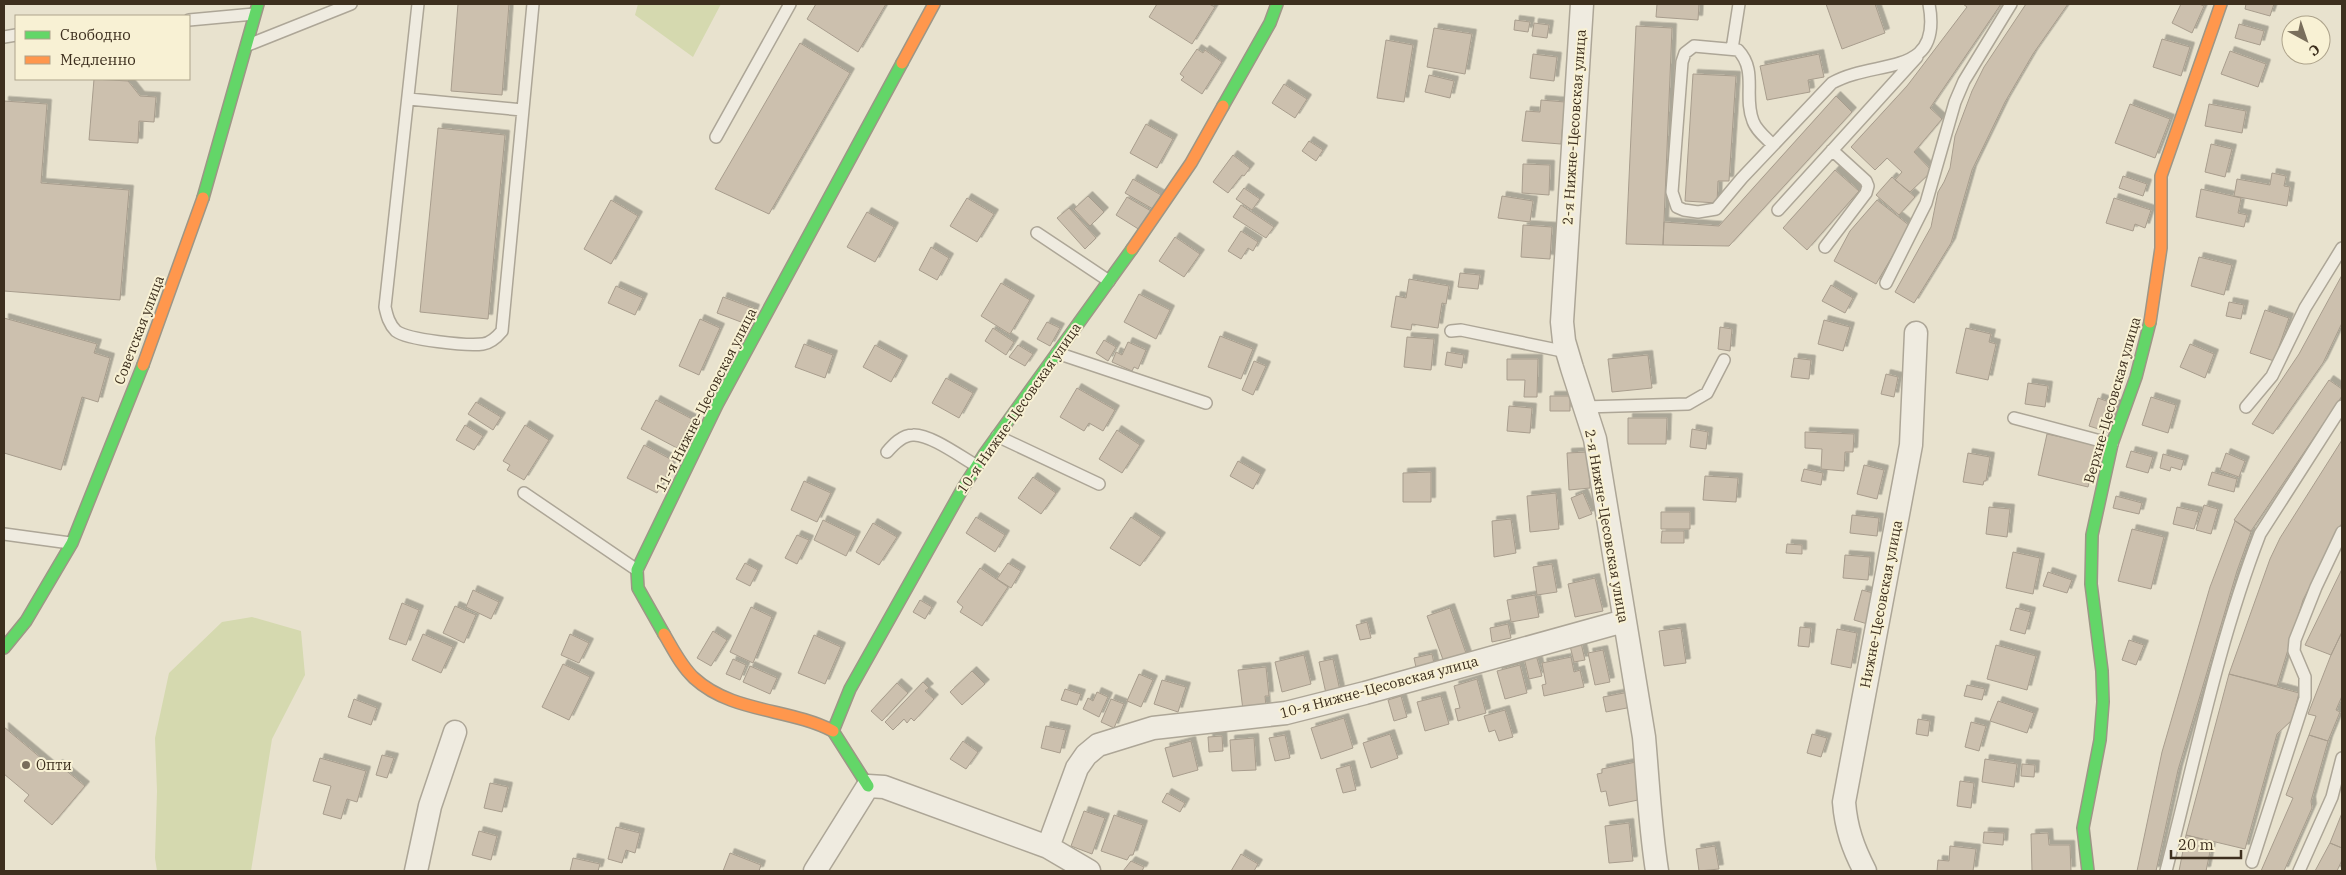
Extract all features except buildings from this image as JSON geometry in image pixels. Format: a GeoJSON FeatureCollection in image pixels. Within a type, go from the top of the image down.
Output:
{"type":"FeatureCollection","features":[{"type":"Feature","properties":{"kind":"street","name":"11-я Нижне-Цесовская улица"},"geometry":{"type":"LineString","coordinates":[[637,570],[717,406],[934,4]]}},
{"type":"Feature","properties":{"kind":"street","name":"10-я Нижне-Цесовская улица"},"geometry":{"type":"LineString","coordinates":[[833,731],[850,689],[889,617],[977,466],[1191,163],[1270,23],[1277,4]]}},
{"type":"Feature","properties":{"kind":"street","name":"2-я Нижне-Цесовская улица"},"geometry":{"type":"LineString","coordinates":[[1582,4],[1562,322],[1567,352],[1595,438],[1644,737],[1650,827],[1656,871]]}},
{"type":"Feature","properties":{"kind":"street","name":"Верхне-Цесовская улица"},"geometry":{"type":"LineString","coordinates":[[2088,871],[2083,828],[2100,740],[2103,702],[2102,671],[2091,584],[2092,535],[2112,444],[2136,377],[2151,319],[2161,248],[2161,176],[2221,4]]}},
{"type":"Feature","properties":{"kind":"street","name":"Советская улица"},"geometry":{"type":"LineString","coordinates":[[4,648],[26,621],[72,543],[150,348],[207,186],[257,9]]}},
{"type":"Feature","properties":{"kind":"street","name":"Нижне-Цесовская улица"},"geometry":{"type":"LineString","coordinates":[[1864,871],[1851,843],[1844,802],[1911,444],[1916,333]]}},
{"type":"Feature","properties":{"kind":"street"},"geometry":{"type":"LineString","coordinates":[[637,570],[638,588],[680,664],[694,678],[714,693],[736,702],[814,721],[833,731],[868,786]]}},
{"type":"Feature","properties":{"kind":"street","name":"10-я Нижне-Цесовская улица"},"geometry":{"type":"LineString","coordinates":[[1048,847],[1077,768],[1086,754],[1098,745],[1154,728],[1286,713],[1624,621]]}},
{"type":"Feature","properties":{"kind":"street"},"geometry":{"type":"LineString","coordinates":[[416,871],[430,806],[455,732]]}},
{"type":"Feature","properties":{"kind":"street"},"geometry":{"type":"LineString","coordinates":[[868,786],[884,787],[1048,847],[1089,871]]}},
{"type":"Feature","properties":{"kind":"street"},"geometry":{"type":"LineString","coordinates":[[817,871],[868,786]]}},
{"type":"Feature","properties":{"kind":"lane"},"geometry":{"type":"LineString","coordinates":[[247,46],[351,4]]}},
{"type":"Feature","properties":{"kind":"lane"},"geometry":{"type":"LineString","coordinates":[[418,4],[385,307],[387,317],[394,329],[408,337],[469,344],[484,344],[497,337],[502,331],[533,4]]}},
{"type":"Feature","properties":{"kind":"lane"},"geometry":{"type":"LineString","coordinates":[[716,137],[790,4]]}},
{"type":"Feature","properties":{"kind":"lane"},"geometry":{"type":"LineString","coordinates":[[1732,49],[1739,4]]}},
{"type":"Feature","properties":{"kind":"lane"},"geometry":{"type":"LineString","coordinates":[[1778,210],[1921,52],[1930,38],[1932,23],[1929,4]]}},
{"type":"Feature","properties":{"kind":"lane"},"geometry":{"type":"LineString","coordinates":[[1886,283],[1926,204],[1955,102],[1964,81],[2011,4]]}},
{"type":"Feature","properties":{"kind":"lane"},"geometry":{"type":"LineString","coordinates":[[190,20],[257,9]]}},
{"type":"Feature","properties":{"kind":"lane"},"geometry":{"type":"LineString","coordinates":[[1773,144],[1754,123],[1750,104],[1748,65],[1738,50],[1694,46],[1685,53],[1682,62],[1672,192],[1677,207],[1698,212],[1716,209],[1773,144],[1832,83],[1842,78],[1887,67],[1921,52]]}},
{"type":"Feature","properties":{"kind":"lane"},"geometry":{"type":"LineString","coordinates":[[409,99],[522,110]]}},
{"type":"Feature","properties":{"kind":"lane"},"geometry":{"type":"LineString","coordinates":[[1825,247],[1866,193],[1868,186],[1866,181],[1832,150]]}},
{"type":"Feature","properties":{"kind":"lane"},"geometry":{"type":"LineString","coordinates":[[1037,233],[1109,281]]}},
{"type":"Feature","properties":{"kind":"lane"},"geometry":{"type":"LineString","coordinates":[[2246,407],[2272,376],[2305,308],[2342,248]]}},
{"type":"Feature","properties":{"kind":"lane"},"geometry":{"type":"LineString","coordinates":[[1451,331],[1461,330],[1567,352]]}},
{"type":"Feature","properties":{"kind":"lane"},"geometry":{"type":"LineString","coordinates":[[1057,353],[1206,403]]}},
{"type":"Feature","properties":{"kind":"lane"},"geometry":{"type":"LineString","coordinates":[[1584,407],[1688,404],[1707,393],[1724,360]]}},
{"type":"Feature","properties":{"kind":"lane"},"geometry":{"type":"LineString","coordinates":[[2166,871],[2234,607],[2254,549],[2260,534],[2342,406]]}},
{"type":"Feature","properties":{"kind":"lane"},"geometry":{"type":"LineString","coordinates":[[2014,418],[2112,444]]}},
{"type":"Feature","properties":{"kind":"lane"},"geometry":{"type":"LineString","coordinates":[[887,452],[897,442],[913,434],[930,439],[977,466]]}},
{"type":"Feature","properties":{"kind":"lane"},"geometry":{"type":"LineString","coordinates":[[997,436],[1099,484]]}},
{"type":"Feature","properties":{"kind":"lane"},"geometry":{"type":"LineString","coordinates":[[524,493],[637,570]]}},
{"type":"Feature","properties":{"kind":"lane"},"geometry":{"type":"LineString","coordinates":[[2252,862],[2305,698],[2305,677],[2294,651],[2295,640],[2316,587],[2342,532]]}},
{"type":"Feature","properties":{"kind":"lane"},"geometry":{"type":"LineString","coordinates":[[4,534],[72,543]]}},
{"type":"Feature","properties":{"kind":"lane"},"geometry":{"type":"LineString","coordinates":[[2298,871],[2332,797],[2342,758]]}},
{"type":"Feature","properties":{"kind":"green space"},"geometry":{"type":"Polygon","coordinates":[[[638,4],[721,4],[693,57],[635,15],[638,4]]]}},
{"type":"Feature","properties":{"kind":"green space"},"geometry":{"type":"Polygon","coordinates":[[[252,617],[301,631],[305,675],[272,739],[251,871],[157,871],[155,858],[157,791],[155,738],[169,673],[222,622],[252,617]]]}},
{"type":"Feature","properties":{"kind":"traffic: fast"},"geometry":{"type":"LineString","coordinates":[[203,198],[258,4]]}},
{"type":"Feature","properties":{"kind":"traffic: fast"},"geometry":{"type":"LineString","coordinates":[[1223,106],[1270,23],[1277,4]]}},
{"type":"Feature","properties":{"kind":"traffic: fast"},"geometry":{"type":"LineString","coordinates":[[664,634],[638,588],[637,570],[717,405],[902,63]]}},
{"type":"Feature","properties":{"kind":"traffic: fast"},"geometry":{"type":"LineString","coordinates":[[868,786],[833,731],[850,689],[963,488],[985,453],[1132,249]]}},
{"type":"Feature","properties":{"kind":"traffic: fast"},"geometry":{"type":"LineString","coordinates":[[2088,871],[2083,828],[2100,740],[2103,702],[2102,671],[2091,584],[2092,535],[2112,444],[2136,377],[2150,322]]}},
{"type":"Feature","properties":{"kind":"traffic: fast"},"geometry":{"type":"LineString","coordinates":[[4,648],[26,621],[72,543],[143,365]]}},
{"type":"Feature","properties":{"kind":"traffic: slow"},"geometry":{"type":"LineString","coordinates":[[902,63],[934,4]]}},
{"type":"Feature","properties":{"kind":"traffic: slow"},"geometry":{"type":"LineString","coordinates":[[2150,322],[2161,248],[2161,176],[2221,4]]}},
{"type":"Feature","properties":{"kind":"traffic: slow"},"geometry":{"type":"LineString","coordinates":[[1132,249],[1191,163],[1223,106]]}},
{"type":"Feature","properties":{"kind":"traffic: slow"},"geometry":{"type":"LineString","coordinates":[[143,365],[203,198]]}},
{"type":"Feature","properties":{"kind":"traffic: slow"},"geometry":{"type":"LineString","coordinates":[[664,634],[685,668],[694,678],[709,689],[743,704],[798,718],[833,731]]}},
{"type":"Feature","properties":{"kind":"place","name":"Опти"},"geometry":{"type":"Point","coordinates":[26,765]}}]}
